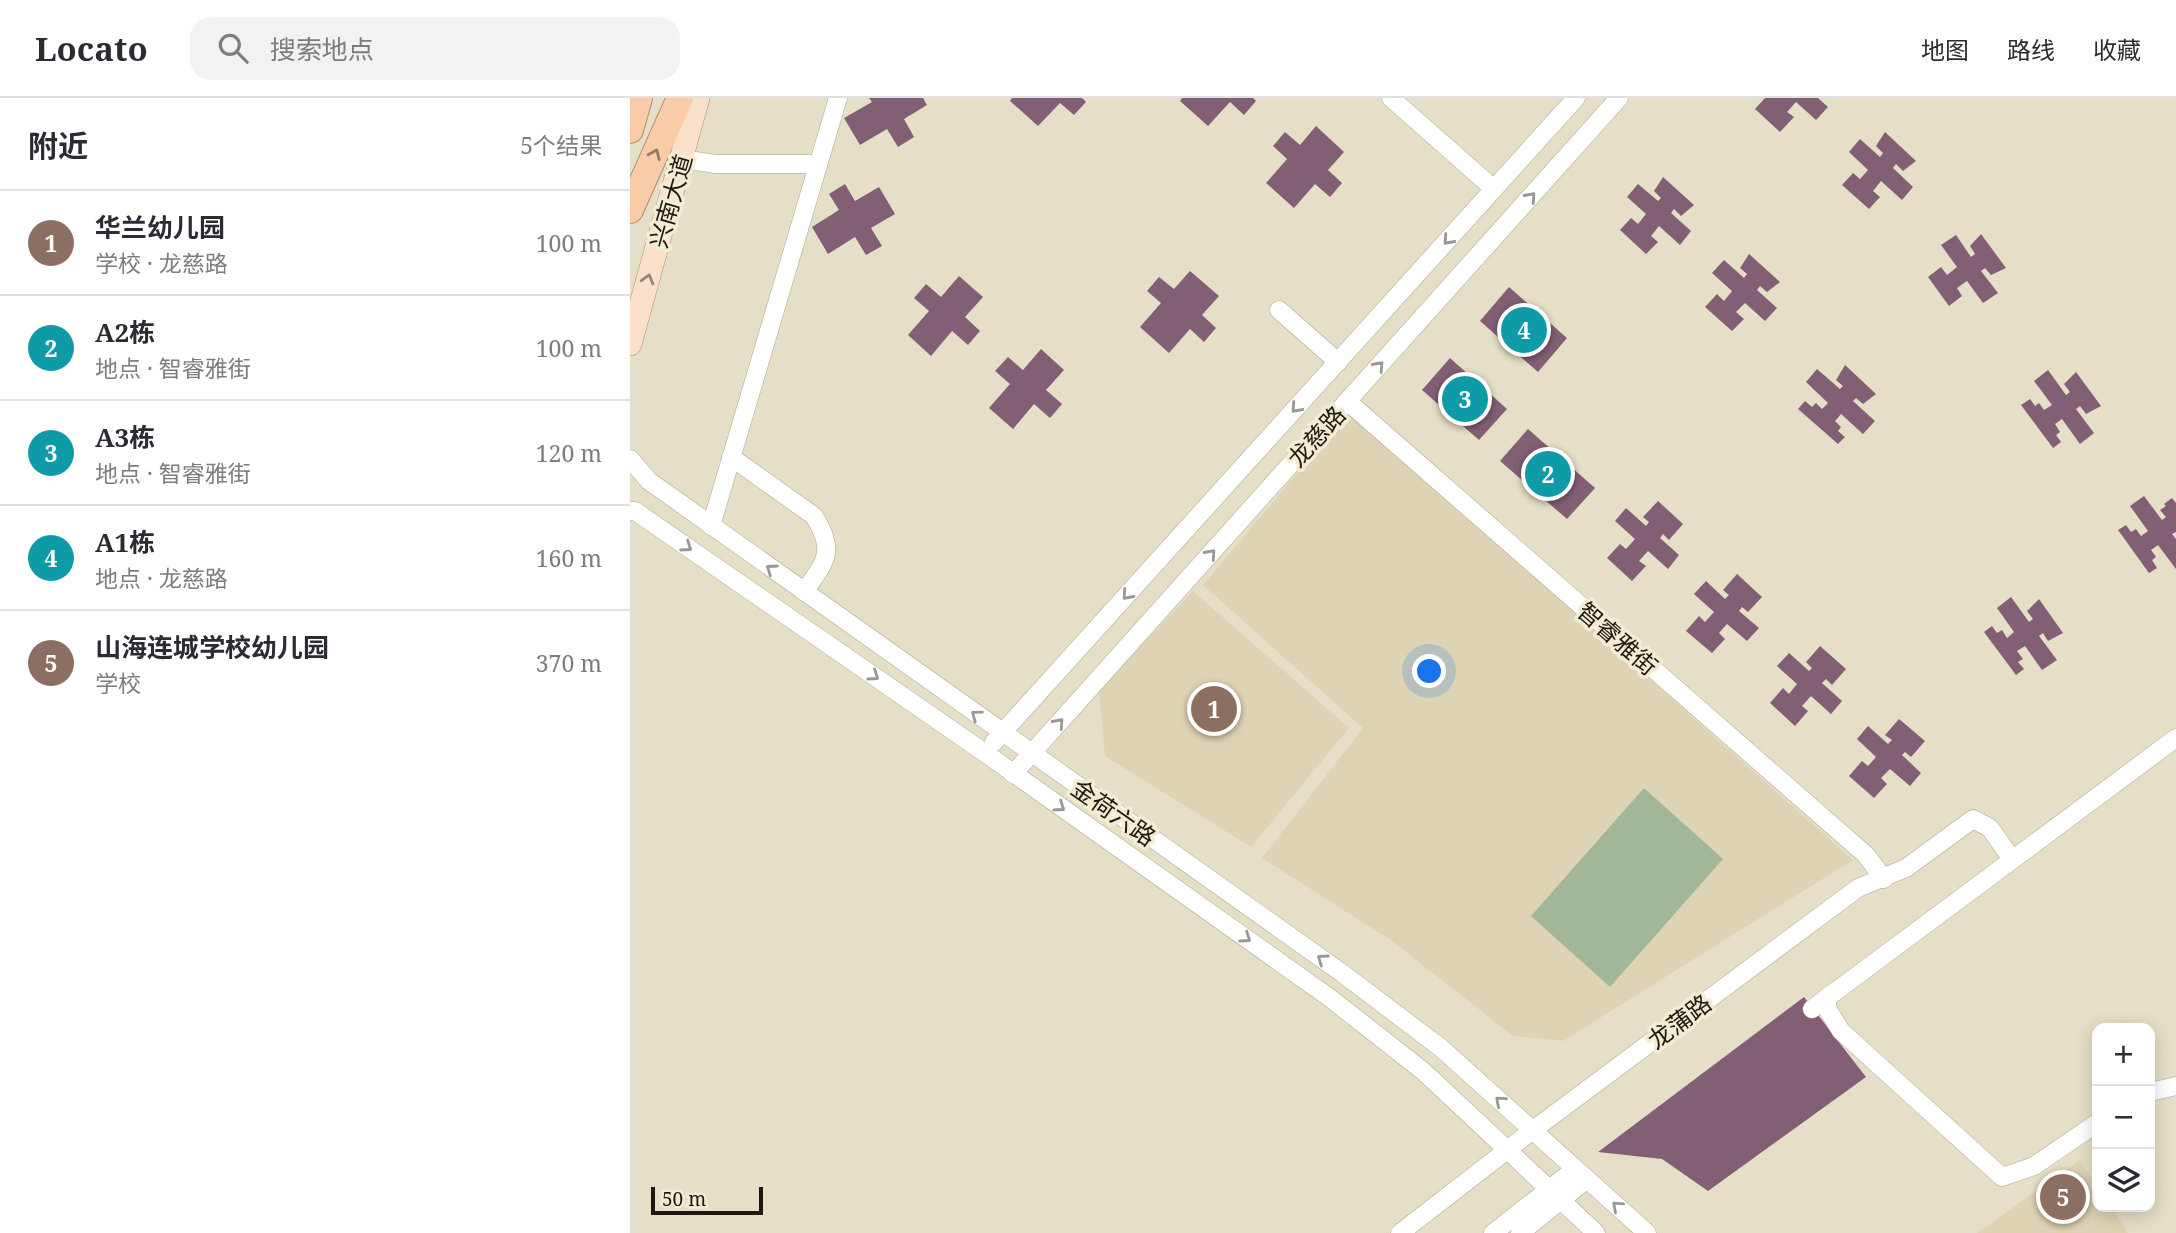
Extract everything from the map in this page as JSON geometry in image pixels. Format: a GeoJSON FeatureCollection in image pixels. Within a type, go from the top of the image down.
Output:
{"type":"FeatureCollection","features":[{"type":"Feature","properties":{"kind":"highway"},"geometry":{"type":"LineString","coordinates":[[630,130],[639,98]]}},
{"type":"Feature","properties":{"kind":"highway"},"geometry":{"type":"LineString","coordinates":[[630,210],[680,98]]}},
{"type":"Feature","properties":{"kind":"main road","name":"兴南大道"},"geometry":{"type":"LineString","coordinates":[[630,344],[698,98]]}},
{"type":"Feature","properties":{"kind":"street"},"geometry":{"type":"LineString","coordinates":[[711,526],[838,98]]}},
{"type":"Feature","properties":{"kind":"street"},"geometry":{"type":"LineString","coordinates":[[1391,98],[1494,189]]}},
{"type":"Feature","properties":{"kind":"street","name":"龙慈路"},"geometry":{"type":"LineString","coordinates":[[985,753],[1576,98]]}},
{"type":"Feature","properties":{"kind":"street","name":"龙慈路"},"geometry":{"type":"LineString","coordinates":[[1013,774],[1619,98]]}},
{"type":"Feature","properties":{"kind":"street"},"geometry":{"type":"LineString","coordinates":[[681,159],[716,164],[818,164]]}},
{"type":"Feature","properties":{"kind":"street"},"geometry":{"type":"LineString","coordinates":[[1279,310],[1338,362]]}},
{"type":"Feature","properties":{"kind":"street","name":"智睿雅街"},"geometry":{"type":"LineString","coordinates":[[1347,401],[1866,855],[1884,879]]}},
{"type":"Feature","properties":{"kind":"street"},"geometry":{"type":"LineString","coordinates":[[732,457],[814,516],[822,530],[828,544],[826,561],[804,592]]}},
{"type":"Feature","properties":{"kind":"street","name":"金荷六路"},"geometry":{"type":"LineString","coordinates":[[630,459],[649,481],[1342,973],[1441,1048],[1647,1233]]}},
{"type":"Feature","properties":{"kind":"street","name":"金荷六路"},"geometry":{"type":"LineString","coordinates":[[630,510],[647,519],[985,753],[1330,998],[1423,1071],[1596,1233]]}},
{"type":"Feature","properties":{"kind":"street"},"geometry":{"type":"LineString","coordinates":[[2092,1126],[2034,1166],[2002,1177],[1841,1031],[1828,1010],[1819,1004],[2004,863],[2176,737]]}},
{"type":"Feature","properties":{"kind":"street"},"geometry":{"type":"LineString","coordinates":[[1972,825],[1973,819],[1982,822],[2004,863]]}},
{"type":"Feature","properties":{"kind":"street","name":"龙蒲路"},"geometry":{"type":"LineString","coordinates":[[1420,1233],[1537,1134],[1857,888],[1906,868],[1972,825]]}},
{"type":"Feature","properties":{"kind":"street","name":"龙蒲路"},"geometry":{"type":"LineString","coordinates":[[1537,1134],[1862,897],[1907,875],[1972,825]]}},
{"type":"Feature","properties":{"kind":"street"},"geometry":{"type":"LineString","coordinates":[[2155,1091],[2176,1086]]}},
{"type":"Feature","properties":{"kind":"street","name":"龙蒲路"},"geometry":{"type":"LineString","coordinates":[[1401,1233],[1512,1154]]}},
{"type":"Feature","properties":{"kind":"street"},"geometry":{"type":"LineString","coordinates":[[1493,1233],[1555,1195],[1581,1174]]}},
{"type":"Feature","properties":{"kind":"street"},"geometry":{"type":"LineString","coordinates":[[1520,1233],[1555,1195]]}},
{"type":"Feature","properties":{"kind":"shaded area"},"geometry":{"type":"Polygon","coordinates":[[[1349,412],[1853,860],[1563,1041],[1513,1036],[1392,941],[1262,858],[1363,728],[1203,585],[1349,412]]]}},
{"type":"Feature","properties":{"kind":"shaded area"},"geometry":{"type":"Polygon","coordinates":[[[1193,591],[1349,728],[1251,847],[1105,756],[1099,690],[1193,591]]]}},
{"type":"Feature","properties":{"kind":"shaded area"},"geometry":{"type":"Polygon","coordinates":[[[2080,1160],[2092,1179],[2092,1212],[2114,1212],[2128,1233],[1977,1233],[2080,1160]]]}},
{"type":"Feature","properties":{"kind":"green space"},"geometry":{"type":"Polygon","coordinates":[[[1644,788],[1723,859],[1610,987],[1531,916],[1644,788]]]}},
{"type":"Feature","properties":{"kind":"building"},"geometry":{"type":"Polygon","coordinates":[[[869,98],[923,98],[927,105],[904,119],[914,137],[898,147],[887,129],[860,145],[844,118],[872,102],[869,98]]]}},
{"type":"Feature","properties":{"kind":"building"},"geometry":{"type":"Polygon","coordinates":[[[1012,98],[1082,98],[1086,102],[1074,115],[1060,103],[1038,126],[1010,101],[1012,98]]]}},
{"type":"Feature","properties":{"kind":"building"},"geometry":{"type":"Polygon","coordinates":[[[1182,98],[1253,98],[1256,101],[1244,115],[1230,102],[1208,126],[1180,101],[1182,98]]]}},
{"type":"Feature","properties":{"kind":"building"},"geometry":{"type":"Polygon","coordinates":[[[1765,98],[1818,98],[1828,107],[1816,120],[1796,102],[1787,112],[1794,117],[1780,132],[1755,109],[1765,98]]]}},
{"type":"Feature","properties":{"kind":"building"},"geometry":{"type":"Polygon","coordinates":[[[1316,126],[1344,152],[1328,170],[1342,183],[1330,197],[1315,184],[1294,208],[1266,183],[1287,159],[1273,146],[1285,132],[1300,145],[1316,126]]]}},
{"type":"Feature","properties":{"kind":"building"},"geometry":{"type":"Polygon","coordinates":[[[1885,132],[1916,161],[1903,171],[1896,164],[1893,168],[1913,187],[1902,200],[1881,181],[1873,191],[1880,197],[1869,209],[1842,185],[1853,173],[1860,179],[1868,170],[1849,152],[1860,139],[1880,157],[1883,153],[1876,146],[1885,132]]]}},
{"type":"Feature","properties":{"kind":"building"},"geometry":{"type":"Polygon","coordinates":[[[1663,177],[1694,205],[1681,216],[1674,209],[1671,213],[1691,231],[1680,245],[1659,226],[1651,236],[1658,242],[1646,254],[1620,230],[1631,218],[1638,224],[1646,214],[1627,197],[1638,184],[1658,201],[1661,198],[1654,191],[1663,177]]]}},
{"type":"Feature","properties":{"kind":"building"},"geometry":{"type":"Polygon","coordinates":[[[845,184],[855,201],[879,187],[895,214],[871,228],[882,246],[866,255],[855,237],[828,254],[812,227],[839,210],[829,194],[845,184]]]}},
{"type":"Feature","properties":{"kind":"building"},"geometry":{"type":"Polygon","coordinates":[[[1981,234],[2006,268],[1991,275],[1985,268],[1981,271],[1998,293],[1983,303],[1967,281],[1957,288],[1962,296],[1949,306],[1928,277],[1941,267],[1947,275],[1957,267],[1941,245],[1956,235],[1971,257],[1975,254],[1970,246],[1981,234]]]}},
{"type":"Feature","properties":{"kind":"building"},"geometry":{"type":"Polygon","coordinates":[[[1749,254],[1780,282],[1767,292],[1760,286],[1757,290],[1777,308],[1765,321],[1745,303],[1736,312],[1744,319],[1732,331],[1705,307],[1717,294],[1724,301],[1732,291],[1712,273],[1724,260],[1744,278],[1747,274],[1740,268],[1749,254]]]}},
{"type":"Feature","properties":{"kind":"building"},"geometry":{"type":"Polygon","coordinates":[[[1190,271],[1219,296],[1202,315],[1216,328],[1204,342],[1190,329],[1169,353],[1140,327],[1161,303],[1147,291],[1159,277],[1174,289],[1190,271]]]}},
{"type":"Feature","properties":{"kind":"building"},"geometry":{"type":"Polygon","coordinates":[[[959,276],[983,297],[965,317],[980,331],[968,345],[952,331],[931,356],[908,335],[929,311],[914,298],[926,284],[941,297],[959,276]]]}},
{"type":"Feature","properties":{"kind":"building"},"geometry":{"type":"Polygon","coordinates":[[[1509,287],[1567,338],[1538,372],[1480,321],[1509,287]]]}},
{"type":"Feature","properties":{"kind":"building"},"geometry":{"type":"Polygon","coordinates":[[[1041,349],[1064,370],[1046,390],[1062,404],[1050,418],[1034,404],[1013,429],[989,408],[1010,384],[995,371],[1008,357],[1023,370],[1041,349]]]}},
{"type":"Feature","properties":{"kind":"building"},"geometry":{"type":"Polygon","coordinates":[[[1450,358],[1507,409],[1479,440],[1422,390],[1450,358]]]}},
{"type":"Feature","properties":{"kind":"building"},"geometry":{"type":"Polygon","coordinates":[[[1845,365],[1876,394],[1863,404],[1856,398],[1853,401],[1875,421],[1863,434],[1841,414],[1835,421],[1841,427],[1838,431],[1845,437],[1838,444],[1798,409],[1805,401],[1812,407],[1816,403],[1822,409],[1828,403],[1806,382],[1817,369],[1840,389],[1843,386],[1836,380],[1845,365]]]}},
{"type":"Feature","properties":{"kind":"building"},"geometry":{"type":"Polygon","coordinates":[[[2048,370],[2066,395],[2070,392],[2064,384],[2076,372],[2101,406],[2086,414],[2080,406],[2076,409],[2094,433],[2080,444],[2062,419],[2055,424],[2060,432],[2056,435],[2061,442],[2053,448],[2021,405],[2030,399],[2035,406],[2039,403],[2044,410],[2052,405],[2034,381],[2048,370]]]}},
{"type":"Feature","properties":{"kind":"building"},"geometry":{"type":"Polygon","coordinates":[[[1528,429],[1595,488],[1567,519],[1500,461],[1528,429]]]}},
{"type":"Feature","properties":{"kind":"building"},"geometry":{"type":"Polygon","coordinates":[[[2144,496],[2162,520],[2166,517],[2160,510],[2166,506],[2164,504],[2172,498],[2176,503],[2176,532],[2172,534],[2176,539],[2176,569],[2158,545],[2151,550],[2156,557],[2152,560],[2157,568],[2149,573],[2118,530],[2126,525],[2131,532],[2136,529],[2141,536],[2148,531],[2130,506],[2144,496]]]}},
{"type":"Feature","properties":{"kind":"building"},"geometry":{"type":"Polygon","coordinates":[[[1658,501],[1683,524],[1669,540],[1663,534],[1660,538],[1679,555],[1668,569],[1648,551],[1639,561],[1646,566],[1632,581],[1607,558],[1620,544],[1626,549],[1635,539],[1615,521],[1626,508],[1646,526],[1649,522],[1643,517],[1658,501]]]}},
{"type":"Feature","properties":{"kind":"building"},"geometry":{"type":"Polygon","coordinates":[[[1737,574],[1762,597],[1748,612],[1742,607],[1739,611],[1759,628],[1747,641],[1727,624],[1719,633],[1725,639],[1712,653],[1686,631],[1699,616],[1705,622],[1714,612],[1694,594],[1706,581],[1725,599],[1729,595],[1723,590],[1737,574]]]}},
{"type":"Feature","properties":{"kind":"building"},"geometry":{"type":"Polygon","coordinates":[[[2011,597],[2029,622],[2033,619],[2027,611],[2039,599],[2063,633],[2048,641],[2043,633],[2039,636],[2057,660],[2042,670],[2025,646],[2017,651],[2023,659],[2018,662],[2024,669],[2016,675],[1984,632],[1992,626],[1997,633],[2002,630],[2007,638],[2014,632],[1997,608],[2011,597]]]}},
{"type":"Feature","properties":{"kind":"building"},"geometry":{"type":"Polygon","coordinates":[[[1820,646],[1846,669],[1832,685],[1826,679],[1822,683],[1842,701],[1831,714],[1811,696],[1802,706],[1808,711],[1795,726],[1770,703],[1783,688],[1789,694],[1797,684],[1777,666],[1789,653],[1809,671],[1812,668],[1806,662],[1820,646]]]}},
{"type":"Feature","properties":{"kind":"building"},"geometry":{"type":"Polygon","coordinates":[[[1899,719],[1925,741],[1911,757],[1905,752],[1902,755],[1921,773],[1910,786],[1890,769],[1881,778],[1887,784],[1874,798],[1849,776],[1862,761],[1868,766],[1876,757],[1857,739],[1868,726],[1888,744],[1892,740],[1885,735],[1899,719]]]}},
{"type":"Feature","properties":{"kind":"building"},"geometry":{"type":"Polygon","coordinates":[[[1804,997],[1866,1077],[1708,1191],[1662,1159],[1598,1152],[1804,997]]]}},
{"type":"Feature","properties":{"kind":"place","name":"A1栋"},"geometry":{"type":"Point","coordinates":[1524,330]}},
{"type":"Feature","properties":{"kind":"place","name":"A3栋"},"geometry":{"type":"Point","coordinates":[1465,399]}},
{"type":"Feature","properties":{"kind":"place","name":"A2栋"},"geometry":{"type":"Point","coordinates":[1548,474]}},
{"type":"Feature","properties":{"kind":"place","name":"华兰幼儿园"},"geometry":{"type":"Point","coordinates":[1214,709]}},
{"type":"Feature","properties":{"kind":"place","name":"山海连城学校幼儿园"},"geometry":{"type":"Point","coordinates":[2063,1197]}}]}
